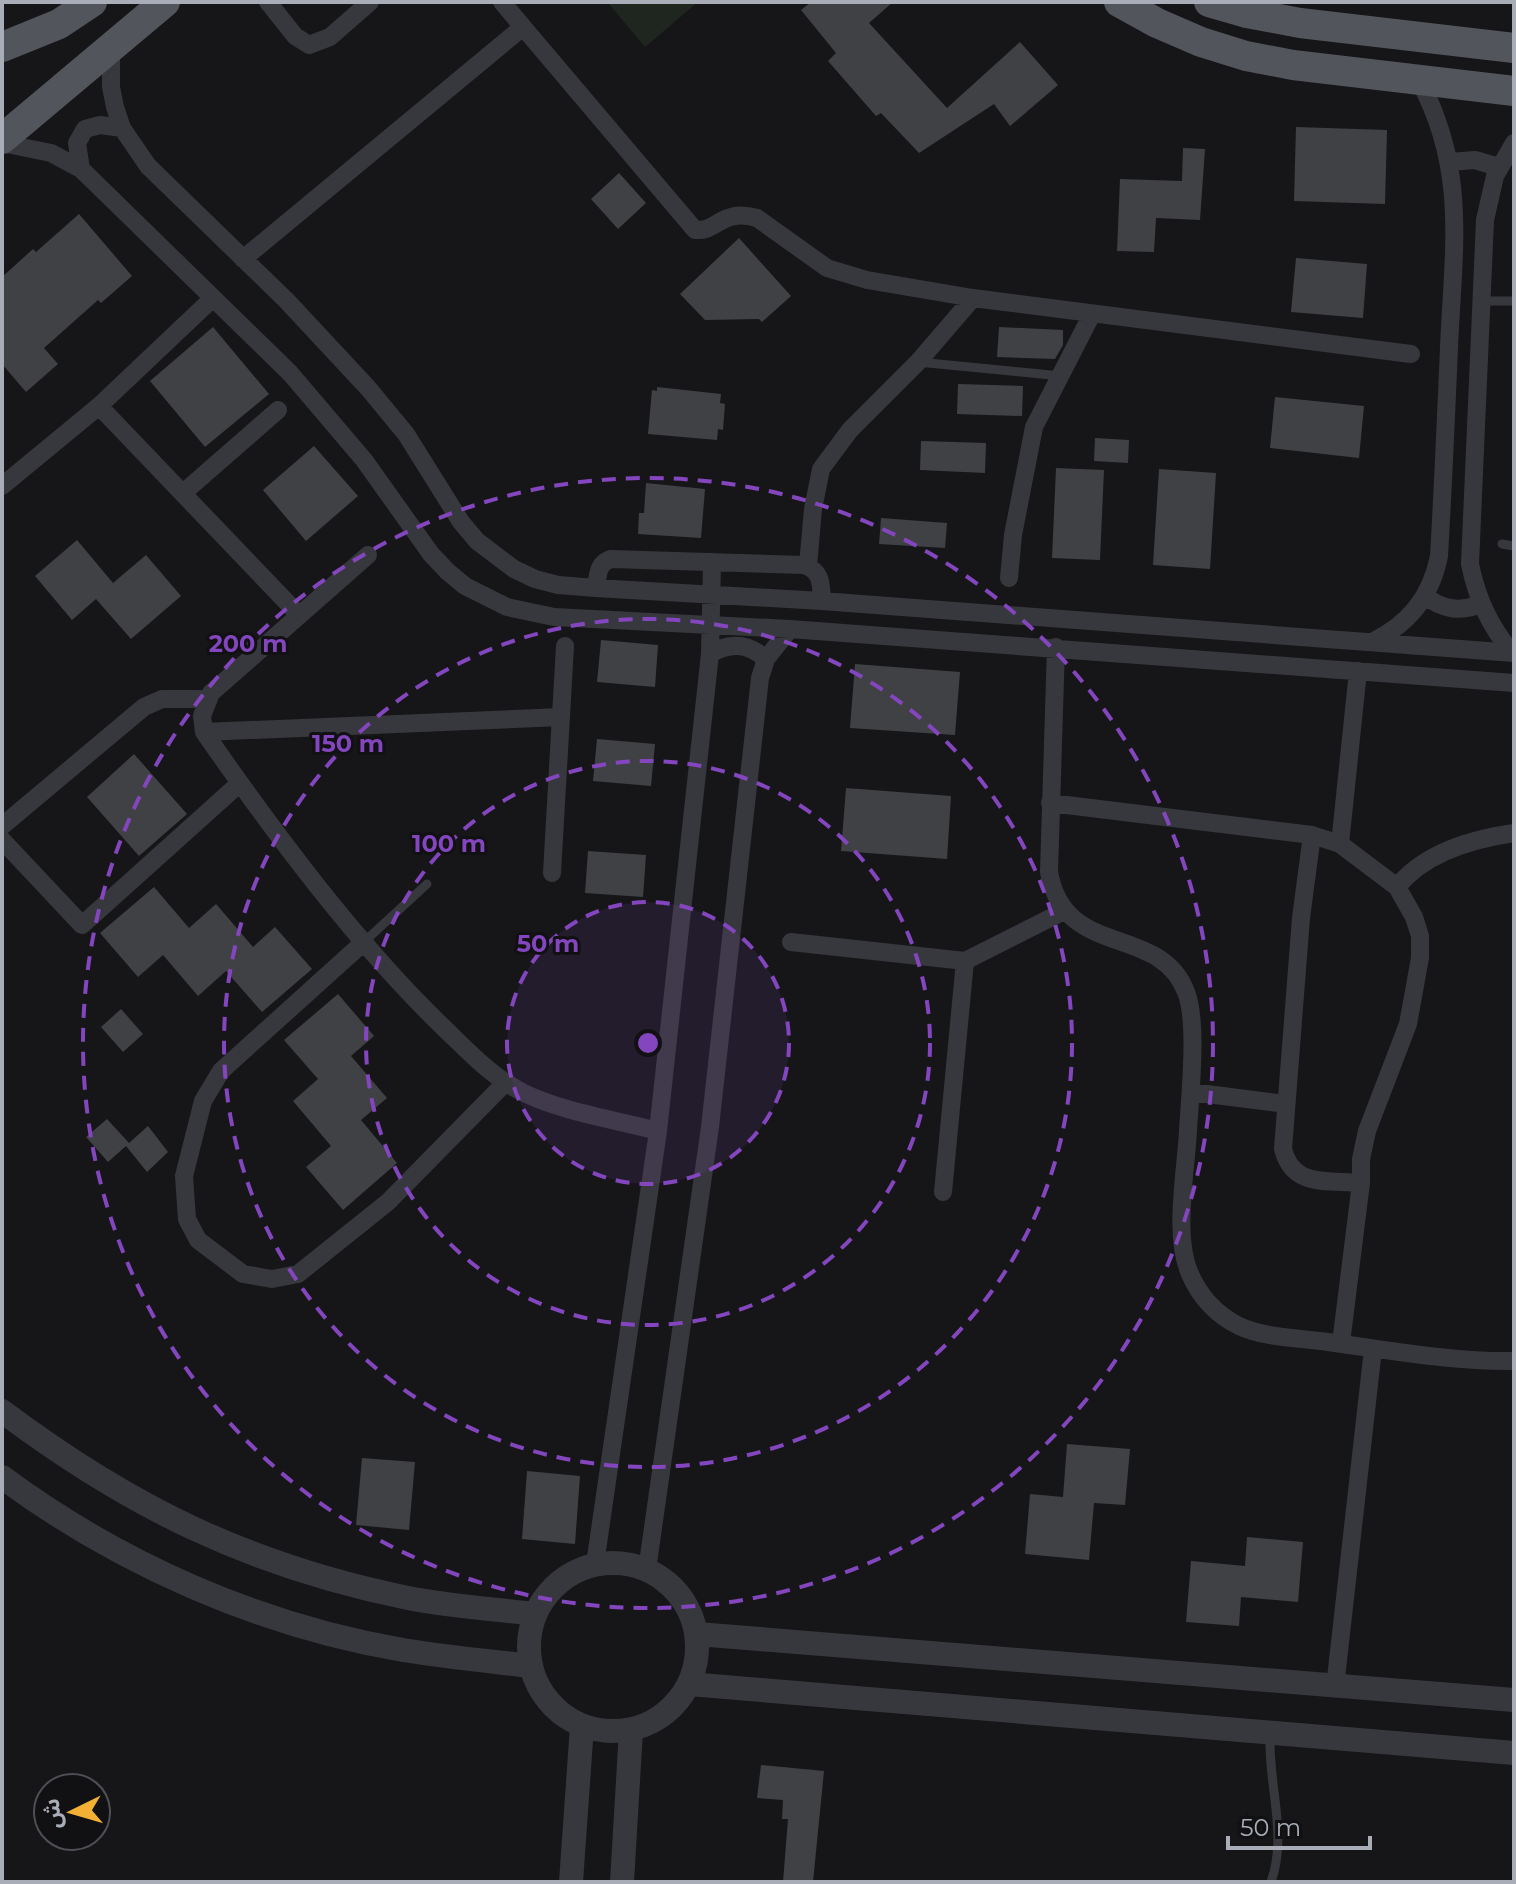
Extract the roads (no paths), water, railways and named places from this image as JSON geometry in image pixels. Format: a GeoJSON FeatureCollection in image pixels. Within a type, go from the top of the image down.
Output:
{"type":"FeatureCollection","features":[{"type":"Feature","properties":{"kind":"main road"},"geometry":{"type":"LineString","coordinates":[[2,47],[59,24],[92,2]]}},
{"type":"Feature","properties":{"kind":"main road"},"geometry":{"type":"LineString","coordinates":[[2,141],[165,2]]}},
{"type":"Feature","properties":{"kind":"main road"},"geometry":{"type":"LineString","coordinates":[[1119,2],[1172,30],[1246,56],[1293,65],[1514,91]]}},
{"type":"Feature","properties":{"kind":"main road"},"geometry":{"type":"LineString","coordinates":[[1209,2],[1300,23],[1514,48]]}},
{"type":"Feature","properties":{"kind":"main road"},"geometry":{"type":"LineString","coordinates":[[1433,82],[1451,40]]}},
{"type":"Feature","properties":{"kind":"street"},"geometry":{"type":"LineString","coordinates":[[268,2],[295,36],[314,45],[330,37],[370,2]]}},
{"type":"Feature","properties":{"kind":"street"},"geometry":{"type":"LineString","coordinates":[[502,2],[695,230],[703,231],[720,219],[733,215],[746,215],[757,218],[827,268],[867,280],[973,298],[1411,354]]}},
{"type":"Feature","properties":{"kind":"street"},"geometry":{"type":"LineString","coordinates":[[243,259],[523,27]]}},
{"type":"Feature","properties":{"kind":"street"},"geometry":{"type":"LineString","coordinates":[[111,48],[111,87],[122,128],[148,166],[328,343],[368,388],[406,434],[461,522],[477,541],[514,569],[535,579],[558,585],[596,588],[822,601],[1513,653]]}},
{"type":"Feature","properties":{"kind":"street"},"geometry":{"type":"LineString","coordinates":[[1372,642],[1399,627],[1425,596],[1436,573],[1439,556],[1455,206],[1450,162],[1433,82]]}},
{"type":"Feature","properties":{"kind":"street"},"geometry":{"type":"LineString","coordinates":[[81,169],[77,143],[85,129],[100,125],[122,128]]}},
{"type":"Feature","properties":{"kind":"street"},"geometry":{"type":"LineString","coordinates":[[2,141],[51,153],[81,169],[290,373],[399,506],[431,554],[465,586],[497,602],[530,613],[1056,647],[1514,683]]}},
{"type":"Feature","properties":{"kind":"street"},"geometry":{"type":"LineString","coordinates":[[1513,653],[1500,638],[1481,604],[1470,564],[1487,209],[1499,167],[1514,143]]}},
{"type":"Feature","properties":{"kind":"street"},"geometry":{"type":"LineString","coordinates":[[1450,162],[1475,160],[1499,167]]}},
{"type":"Feature","properties":{"kind":"street"},"geometry":{"type":"LineString","coordinates":[[808,566],[813,509],[821,469],[850,430],[918,362],[973,298]]}},
{"type":"Feature","properties":{"kind":"street"},"geometry":{"type":"LineString","coordinates":[[2,486],[99,406],[212,299]]}},
{"type":"Feature","properties":{"kind":"street"},"geometry":{"type":"LineString","coordinates":[[1009,578],[1013,535],[1034,427],[1092,314]]}},
{"type":"Feature","properties":{"kind":"street"},"geometry":{"type":"LineString","coordinates":[[99,406],[299,615]]}},
{"type":"Feature","properties":{"kind":"street"},"geometry":{"type":"LineString","coordinates":[[183,493],[278,410]]}},
{"type":"Feature","properties":{"kind":"street"},"geometry":{"type":"LineString","coordinates":[[368,555],[208,699],[202,716],[204,732],[269,825],[365,941],[413,998],[472,1055],[506,1082],[543,1101],[658,1131]]}},
{"type":"Feature","properties":{"kind":"street"},"geometry":{"type":"LineString","coordinates":[[596,588],[599,567],[608,560],[808,566],[819,575],[822,601]]}},
{"type":"Feature","properties":{"kind":"street"},"geometry":{"type":"LineString","coordinates":[[595,1564],[658,1131],[710,654],[712,562]]}},
{"type":"Feature","properties":{"kind":"street"},"geometry":{"type":"LineString","coordinates":[[1425,596],[1442,607],[1452,609],[1481,604]]}},
{"type":"Feature","properties":{"kind":"street"},"geometry":{"type":"LineString","coordinates":[[1018,645],[1019,616]]}},
{"type":"Feature","properties":{"kind":"street"},"geometry":{"type":"LineString","coordinates":[[647,1570],[710,1127],[759,693],[766,659],[790,629]]}},
{"type":"Feature","properties":{"kind":"street"},"geometry":{"type":"LineString","coordinates":[[710,654],[739,645],[749,647],[766,659]]}},
{"type":"Feature","properties":{"kind":"street"},"geometry":{"type":"LineString","coordinates":[[552,873],[565,646]]}},
{"type":"Feature","properties":{"kind":"street"},"geometry":{"type":"LineString","coordinates":[[1056,647],[1050,803],[1051,886],[1064,911],[1083,927],[1162,960],[1181,981],[1190,1007],[1191,1092],[1182,1235],[1184,1253],[1197,1289],[1223,1317],[1257,1332],[1373,1349],[1514,1361]]}},
{"type":"Feature","properties":{"kind":"street"},"geometry":{"type":"LineString","coordinates":[[1340,844],[1358,671]]}},
{"type":"Feature","properties":{"kind":"street"},"geometry":{"type":"LineString","coordinates":[[2,826],[144,707],[162,699],[208,699]]}},
{"type":"Feature","properties":{"kind":"street"},"geometry":{"type":"LineString","coordinates":[[204,732],[561,717]]}},
{"type":"Feature","properties":{"kind":"street"},"geometry":{"type":"LineString","coordinates":[[2,840],[82,925],[240,783]]}},
{"type":"Feature","properties":{"kind":"street"},"geometry":{"type":"LineString","coordinates":[[1050,803],[1312,835],[1340,844],[1397,887],[1414,917],[1420,936],[1420,958],[1408,1024],[1367,1131],[1361,1159],[1361,1183],[1341,1343]]}},
{"type":"Feature","properties":{"kind":"street"},"geometry":{"type":"LineString","coordinates":[[1397,887],[1409,871],[1431,858],[1460,846],[1514,833]]}},
{"type":"Feature","properties":{"kind":"street"},"geometry":{"type":"LineString","coordinates":[[1312,835],[1301,918],[1283,1149],[1290,1168],[1298,1175],[1309,1179],[1361,1183]]}},
{"type":"Feature","properties":{"kind":"street"},"geometry":{"type":"LineString","coordinates":[[791,942],[965,961],[1064,911]]}},
{"type":"Feature","properties":{"kind":"street"},"geometry":{"type":"LineString","coordinates":[[365,941],[221,1071],[203,1101],[184,1176],[187,1219],[198,1240],[243,1274],[272,1279],[298,1274],[388,1202],[506,1082]]}},
{"type":"Feature","properties":{"kind":"street"},"geometry":{"type":"LineString","coordinates":[[943,1192],[965,961]]}},
{"type":"Feature","properties":{"kind":"street"},"geometry":{"type":"LineString","coordinates":[[1191,1092],[1286,1104]]}},
{"type":"Feature","properties":{"kind":"street"},"geometry":{"type":"LineString","coordinates":[[1335,1687],[1373,1349]]}},
{"type":"Feature","properties":{"kind":"street"},"geometry":{"type":"LineString","coordinates":[[2,1411],[57,1452],[122,1493],[191,1529],[262,1558],[336,1581],[411,1598],[535,1614]]}},
{"type":"Feature","properties":{"kind":"street"},"geometry":{"type":"LineString","coordinates":[[2,1477],[97,1539],[169,1576],[245,1607],[322,1632],[402,1650],[531,1666]]}},
{"type":"Feature","properties":{"kind":"street"},"geometry":{"type":"LineString","coordinates":[[620,1562],[647,1570],[670,1584],[688,1607],[697,1634],[696,1660],[689,1684],[675,1705],[654,1721],[631,1730],[606,1732],[582,1726],[559,1712],[541,1692],[531,1666],[529,1640],[535,1614],[549,1591],[569,1574],[595,1564],[620,1562]]}},
{"type":"Feature","properties":{"kind":"street"},"geometry":{"type":"LineString","coordinates":[[697,1634],[1514,1700]]}},
{"type":"Feature","properties":{"kind":"street"},"geometry":{"type":"LineString","coordinates":[[689,1684],[1514,1753]]}},
{"type":"Feature","properties":{"kind":"street"},"geometry":{"type":"LineString","coordinates":[[571,1882],[582,1726]]}},
{"type":"Feature","properties":{"kind":"street"},"geometry":{"type":"LineString","coordinates":[[622,1882],[631,1730]]}},
{"type":"Feature","properties":{"kind":"lane"},"geometry":{"type":"LineString","coordinates":[[1482,301],[1514,301]]}},
{"type":"Feature","properties":{"kind":"lane"},"geometry":{"type":"LineString","coordinates":[[918,362],[1061,376]]}},
{"type":"Feature","properties":{"kind":"lane"},"geometry":{"type":"LineString","coordinates":[[1502,544],[1514,546]]}},
{"type":"Feature","properties":{"kind":"lane"},"geometry":{"type":"LineString","coordinates":[[365,941],[427,884]]}},
{"type":"Feature","properties":{"kind":"lane"},"geometry":{"type":"LineString","coordinates":[[1270,1733],[1271,1784],[1280,1839],[1271,1882]]}}]}
